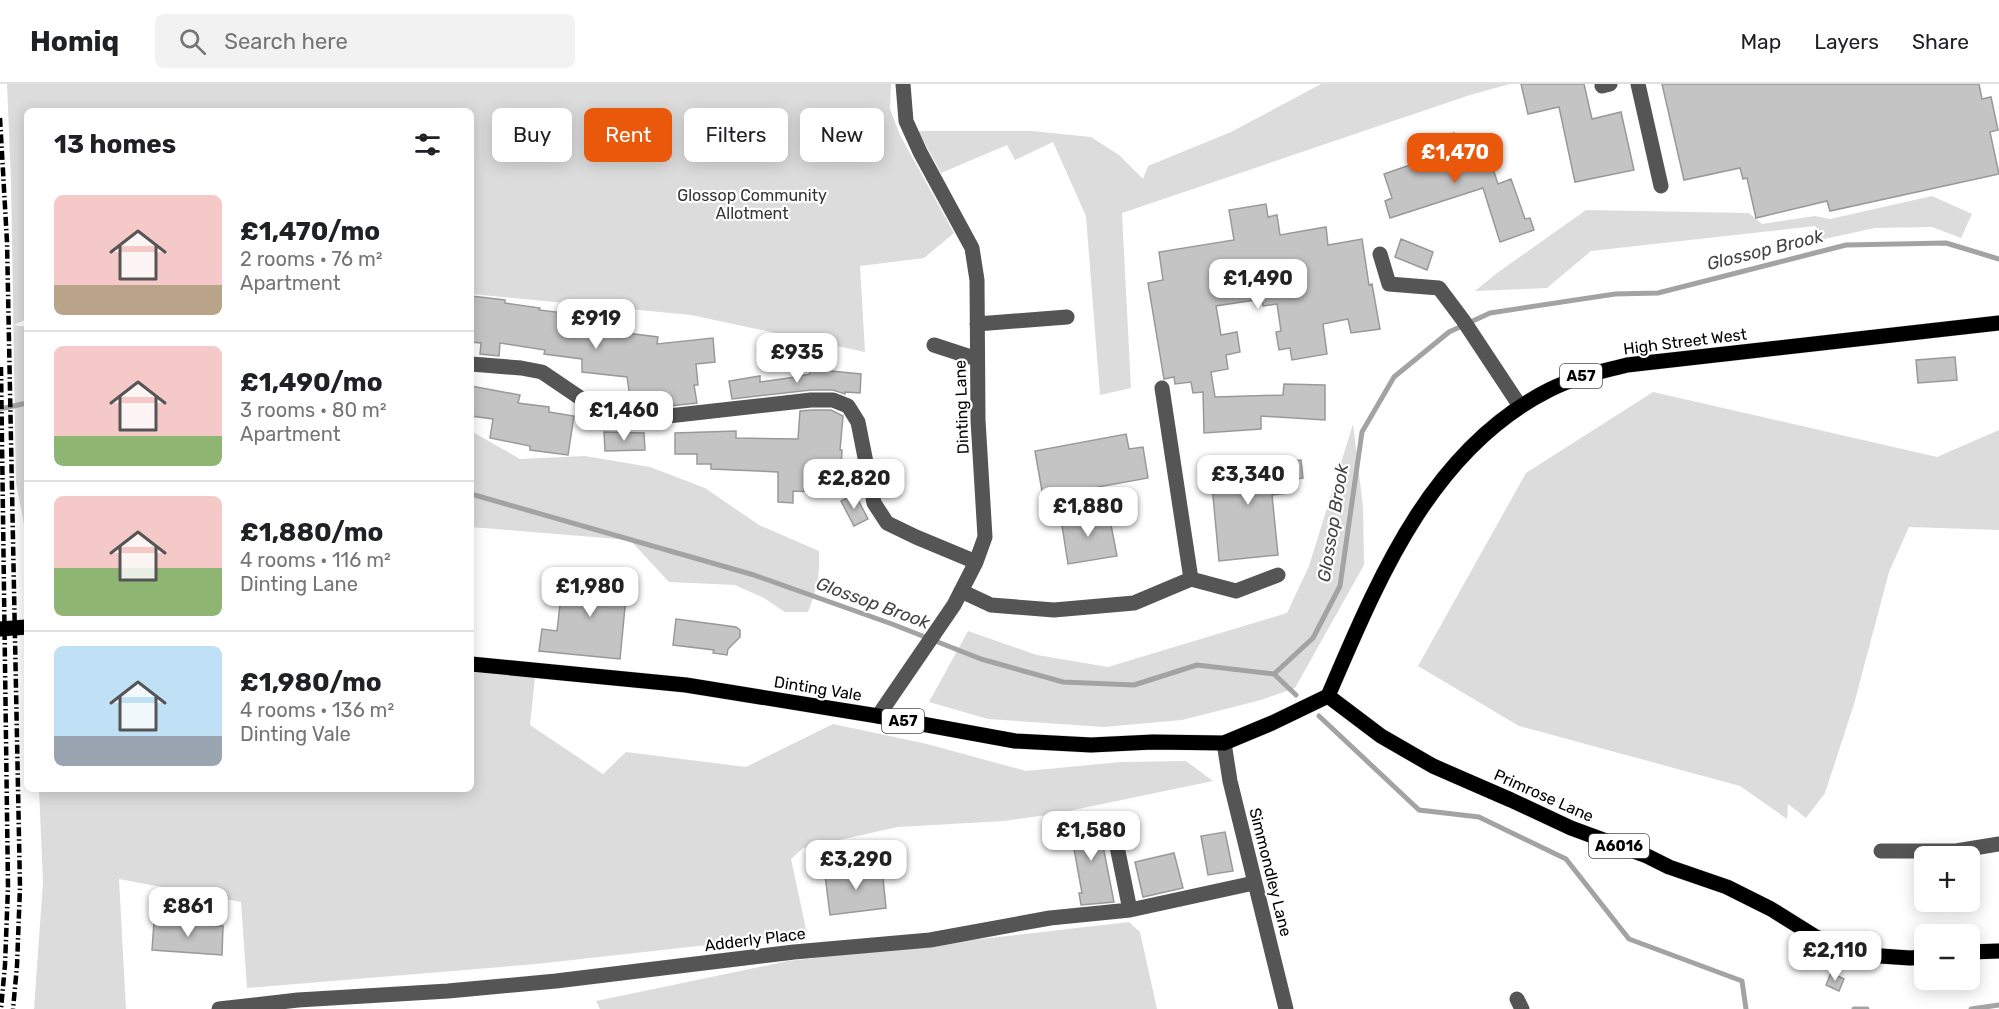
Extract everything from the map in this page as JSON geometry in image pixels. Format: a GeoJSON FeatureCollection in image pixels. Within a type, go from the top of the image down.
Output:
{"type":"FeatureCollection","features":[{"type":"Feature","properties":{"kind":"main road","name":"High Street West"},"geometry":{"type":"LineString","coordinates":[[1328,696],[1386,572],[1420,508],[1444,475],[1468,448],[1520,406],[1550,389],[1584,375],[1627,365],[1999,323]]}},
{"type":"Feature","properties":{"kind":"main road"},"geometry":{"type":"LineString","coordinates":[[0,629],[24,627]]}},
{"type":"Feature","properties":{"kind":"main road","name":"Dinting Vale"},"geometry":{"type":"LineString","coordinates":[[474,664],[686,686],[878,716],[1015,741],[1091,746],[1153,742],[1224,743],[1328,696]]}},
{"type":"Feature","properties":{"kind":"main road","name":"Primrose Lane"},"geometry":{"type":"LineString","coordinates":[[1328,696],[1381,736],[1433,766],[1571,828],[1647,856],[1669,867],[1727,887],[1771,909],[1816,937],[1866,955],[1914,958]]}},
{"type":"Feature","properties":{"kind":"main road"},"geometry":{"type":"LineString","coordinates":[[1980,952],[1999,951]]}},
{"type":"Feature","properties":{"kind":"street","name":"Dinting Lane"},"geometry":{"type":"LineString","coordinates":[[878,716],[946,617],[976,562],[985,537],[978,420],[977,280],[972,248],[920,152],[906,121],[903,84]]}},
{"type":"Feature","properties":{"kind":"street"},"geometry":{"type":"LineString","coordinates":[[1638,84],[1661,186]]}},
{"type":"Feature","properties":{"kind":"street"},"geometry":{"type":"LineString","coordinates":[[1380,254],[1389,284],[1439,288],[1520,406]]}},
{"type":"Feature","properties":{"kind":"street"},"geometry":{"type":"LineString","coordinates":[[977,324],[1067,317]]}},
{"type":"Feature","properties":{"kind":"street"},"geometry":{"type":"LineString","coordinates":[[934,345],[977,359]]}},
{"type":"Feature","properties":{"kind":"street"},"geometry":{"type":"LineString","coordinates":[[474,364],[542,372],[607,416],[633,420],[811,400],[833,400],[848,406],[858,422],[874,503],[887,523],[976,562]]}},
{"type":"Feature","properties":{"kind":"street"},"geometry":{"type":"LineString","coordinates":[[1162,388],[1191,579]]}},
{"type":"Feature","properties":{"kind":"street"},"geometry":{"type":"LineString","coordinates":[[961,591],[991,605],[1054,610],[1134,603],[1191,579],[1236,591],[1278,575]]}},
{"type":"Feature","properties":{"kind":"street","name":"Simmondley Lane"},"geometry":{"type":"LineString","coordinates":[[1224,743],[1230,781],[1286,1009]]}},
{"type":"Feature","properties":{"kind":"street"},"geometry":{"type":"LineString","coordinates":[[1113,827],[1130,910]]}},
{"type":"Feature","properties":{"kind":"street"},"geometry":{"type":"LineString","coordinates":[[1881,851],[1956,851],[1999,844]]}},
{"type":"Feature","properties":{"kind":"street","name":"Adderly Place"},"geometry":{"type":"LineString","coordinates":[[219,1009],[298,1000],[448,991],[556,981],[794,952],[930,940],[1050,918],[1130,910],[1254,883]]}},
{"type":"Feature","properties":{"kind":"green space","name":"Glossop Community Allotment"},"geometry":{"type":"Polygon","coordinates":[[[7,84],[891,84],[890,109],[900,135],[954,233],[924,258],[860,266],[865,352],[691,315],[474,294],[474,108],[24,108],[24,320],[14,325],[24,327],[24,524],[16,483],[7,84]]]}},
{"type":"Feature","properties":{"kind":"green space"},"geometry":{"type":"Polygon","coordinates":[[[1321,84],[1510,84],[1470,95],[1122,213],[1131,388],[1100,395],[1086,216],[1053,142],[1015,160],[1007,145],[941,173],[918,131],[1032,131],[1091,137],[1119,155],[1143,179],[1148,166],[1231,132],[1321,84]]]}},
{"type":"Feature","properties":{"kind":"green space"},"geometry":{"type":"Polygon","coordinates":[[[1932,196],[1972,214],[1961,238],[1932,227],[1875,228],[1815,241],[1816,226],[1591,251],[1547,288],[1475,291],[1586,210],[1749,213],[1762,224],[1815,216],[1830,219],[1932,196]]]}},
{"type":"Feature","properties":{"kind":"green space"},"geometry":{"type":"Polygon","coordinates":[[[1653,392],[1937,457],[1999,430],[1999,530],[1909,527],[1889,572],[1854,704],[1825,793],[1806,818],[1788,804],[1787,819],[1740,786],[1519,726],[1418,666],[1526,473],[1653,392]]]}},
{"type":"Feature","properties":{"kind":"green space"},"geometry":{"type":"Polygon","coordinates":[[[1353,424],[1363,507],[1364,565],[1295,688],[1261,700],[1182,720],[1104,727],[988,719],[929,702],[968,631],[1037,655],[1108,667],[1287,613],[1309,566],[1353,424]]]}},
{"type":"Feature","properties":{"kind":"green space"},"geometry":{"type":"Polygon","coordinates":[[[474,433],[520,459],[585,456],[650,467],[705,488],[759,525],[819,551],[819,569],[814,596],[808,612],[785,612],[764,598],[735,585],[669,582],[630,540],[474,527],[474,433]]]}},
{"type":"Feature","properties":{"kind":"green space"},"geometry":{"type":"Polygon","coordinates":[[[474,671],[535,677],[530,725],[603,774],[626,752],[746,767],[833,724],[927,744],[1026,771],[1121,762],[1186,761],[1213,781],[1054,814],[1004,821],[898,827],[803,848],[791,859],[807,934],[536,964],[247,988],[241,902],[119,879],[126,1009],[34,1009],[43,882],[39,792],[474,792],[474,671]]]}},
{"type":"Feature","properties":{"kind":"green space"},"geometry":{"type":"Polygon","coordinates":[[[1129,922],[1140,932],[1157,1009],[600,1009],[596,1001],[788,961],[1129,922]]]}},
{"type":"Feature","properties":{"kind":"building"},"geometry":{"type":"Polygon","coordinates":[[[1521,84],[1584,84],[1592,119],[1621,112],[1634,170],[1575,182],[1559,107],[1528,114],[1521,84]]]}},
{"type":"Feature","properties":{"kind":"building"},"geometry":{"type":"Polygon","coordinates":[[[1662,84],[1979,84],[1982,99],[1991,97],[1998,130],[1990,132],[1999,174],[1830,211],[1827,201],[1756,218],[1747,178],[1743,179],[1740,168],[1684,180],[1662,84]]]}},
{"type":"Feature","properties":{"kind":"building"},"geometry":{"type":"Polygon","coordinates":[[[1454,133],[1461,153],[1485,145],[1498,184],[1511,179],[1525,219],[1530,218],[1534,230],[1500,242],[1483,188],[1390,218],[1385,201],[1392,198],[1384,174],[1413,164],[1408,148],[1454,133]]]}},
{"type":"Feature","properties":{"kind":"building"},"geometry":{"type":"Polygon","coordinates":[[[1266,204],[1268,217],[1277,215],[1280,235],[1326,227],[1328,245],[1362,239],[1369,285],[1372,284],[1380,329],[1351,333],[1348,319],[1323,324],[1327,354],[1292,360],[1290,348],[1279,350],[1276,332],[1281,331],[1277,304],[1263,306],[1262,299],[1216,306],[1221,335],[1237,332],[1240,352],[1226,355],[1228,369],[1211,372],[1215,397],[1283,395],[1284,384],[1325,385],[1325,420],[1261,416],[1261,429],[1204,433],[1203,392],[1193,393],[1191,382],[1175,384],[1174,377],[1164,379],[1148,283],[1163,280],[1159,252],[1234,240],[1229,210],[1266,204]]]}},
{"type":"Feature","properties":{"kind":"building"},"geometry":{"type":"Polygon","coordinates":[[[1401,239],[1433,252],[1427,270],[1395,257],[1401,239]]]}},
{"type":"Feature","properties":{"kind":"building"},"geometry":{"type":"Polygon","coordinates":[[[474,296],[505,300],[505,303],[540,308],[539,310],[588,316],[586,328],[658,337],[657,344],[713,338],[715,362],[696,364],[698,385],[694,385],[697,403],[632,410],[627,377],[582,372],[582,359],[544,354],[545,350],[500,343],[499,356],[480,354],[481,343],[474,342],[474,296]]]}},
{"type":"Feature","properties":{"kind":"building"},"geometry":{"type":"Polygon","coordinates":[[[1955,357],[1957,380],[1918,383],[1916,360],[1955,357]]]}},
{"type":"Feature","properties":{"kind":"building"},"geometry":{"type":"Polygon","coordinates":[[[810,369],[861,374],[860,393],[845,392],[845,394],[833,390],[811,390],[732,399],[729,381],[760,376],[760,382],[796,377],[810,374],[810,369]]]}},
{"type":"Feature","properties":{"kind":"building"},"geometry":{"type":"Polygon","coordinates":[[[474,387],[520,395],[518,403],[549,407],[549,412],[574,416],[568,455],[530,450],[530,446],[490,438],[493,419],[474,416],[474,387]]]}},
{"type":"Feature","properties":{"kind":"building"},"geometry":{"type":"Polygon","coordinates":[[[831,410],[843,416],[840,493],[793,491],[793,503],[778,502],[778,472],[711,469],[711,464],[697,464],[697,454],[675,454],[675,433],[736,431],[736,438],[798,439],[800,411],[831,410]]]}},
{"type":"Feature","properties":{"kind":"building"},"geometry":{"type":"Polygon","coordinates":[[[604,432],[644,433],[645,450],[605,451],[604,432]]]}},
{"type":"Feature","properties":{"kind":"building"},"geometry":{"type":"Polygon","coordinates":[[[1126,434],[1129,449],[1143,447],[1148,478],[1043,497],[1035,451],[1126,434]]]}},
{"type":"Feature","properties":{"kind":"building"},"geometry":{"type":"Polygon","coordinates":[[[1301,460],[1303,478],[1285,480],[1287,493],[1272,495],[1278,555],[1219,561],[1212,485],[1202,486],[1200,469],[1301,460]]]}},
{"type":"Feature","properties":{"kind":"building"},"geometry":{"type":"Polygon","coordinates":[[[855,494],[868,519],[854,526],[841,501],[855,494]]]}},
{"type":"Feature","properties":{"kind":"building"},"geometry":{"type":"Polygon","coordinates":[[[1104,512],[1107,525],[1111,525],[1117,556],[1068,564],[1061,519],[1104,512]]]}},
{"type":"Feature","properties":{"kind":"building"},"geometry":{"type":"Polygon","coordinates":[[[598,573],[628,576],[620,659],[539,651],[542,629],[557,631],[563,579],[597,582],[598,573]]]}},
{"type":"Feature","properties":{"kind":"building"},"geometry":{"type":"Polygon","coordinates":[[[676,619],[736,627],[740,630],[740,637],[728,649],[727,655],[713,653],[714,650],[673,645],[676,619]]]}},
{"type":"Feature","properties":{"kind":"building"},"geometry":{"type":"Polygon","coordinates":[[[1097,815],[1114,902],[1081,905],[1079,893],[1082,893],[1069,821],[1097,815]]]}},
{"type":"Feature","properties":{"kind":"building"},"geometry":{"type":"Polygon","coordinates":[[[1225,832],[1233,871],[1208,875],[1201,836],[1225,832]]]}},
{"type":"Feature","properties":{"kind":"building"},"geometry":{"type":"Polygon","coordinates":[[[1174,853],[1183,888],[1143,897],[1135,862],[1174,853]]]}},
{"type":"Feature","properties":{"kind":"building"},"geometry":{"type":"Polygon","coordinates":[[[882,868],[886,908],[830,915],[825,875],[882,868]]]}},
{"type":"Feature","properties":{"kind":"building"},"geometry":{"type":"Polygon","coordinates":[[[154,922],[223,926],[222,955],[152,950],[154,922]]]}},
{"type":"Feature","properties":{"kind":"building"},"geometry":{"type":"Polygon","coordinates":[[[1831,973],[1844,979],[1839,991],[1826,985],[1831,973]]]}},
{"type":"Feature","properties":{"kind":"waterway","name":"Glossop Brook"},"geometry":{"type":"LineString","coordinates":[[474,495],[754,575],[892,624],[981,659],[1063,682],[1134,685],[1197,665],[1274,674],[1313,638],[1340,586],[1362,432],[1394,377],[1449,332],[1490,313],[1615,294],[1658,293],[1846,245],[1946,243],[1999,259]]}},
{"type":"Feature","properties":{"kind":"waterway","name":"Glossop Brook"},"geometry":{"type":"LineString","coordinates":[[0,409],[24,404]]}},
{"type":"Feature","properties":{"kind":"waterway"},"geometry":{"type":"LineString","coordinates":[[1274,674],[1296,695]]}},
{"type":"Feature","properties":{"kind":"waterway"},"geometry":{"type":"LineString","coordinates":[[1319,716],[1419,810],[1479,817],[1566,859],[1629,939],[1742,981],[1746,1009]]}},
{"type":"Feature","properties":{"kind":"waterway"},"geometry":{"type":"LineString","coordinates":[[1971,1009],[1999,1005]]}},
{"type":"Feature","properties":{"kind":"waterway"},"geometry":{"type":"LineString","coordinates":[[1854,1009],[1867,1009]]}},
{"type":"Feature","properties":{"kind":"railway"},"geometry":{"type":"LineString","coordinates":[[0,118],[7,242],[20,887],[13,1009]]}},
{"type":"Feature","properties":{"kind":"railway"},"geometry":{"type":"LineString","coordinates":[[1,367],[8,887],[1,1009]]}}]}
